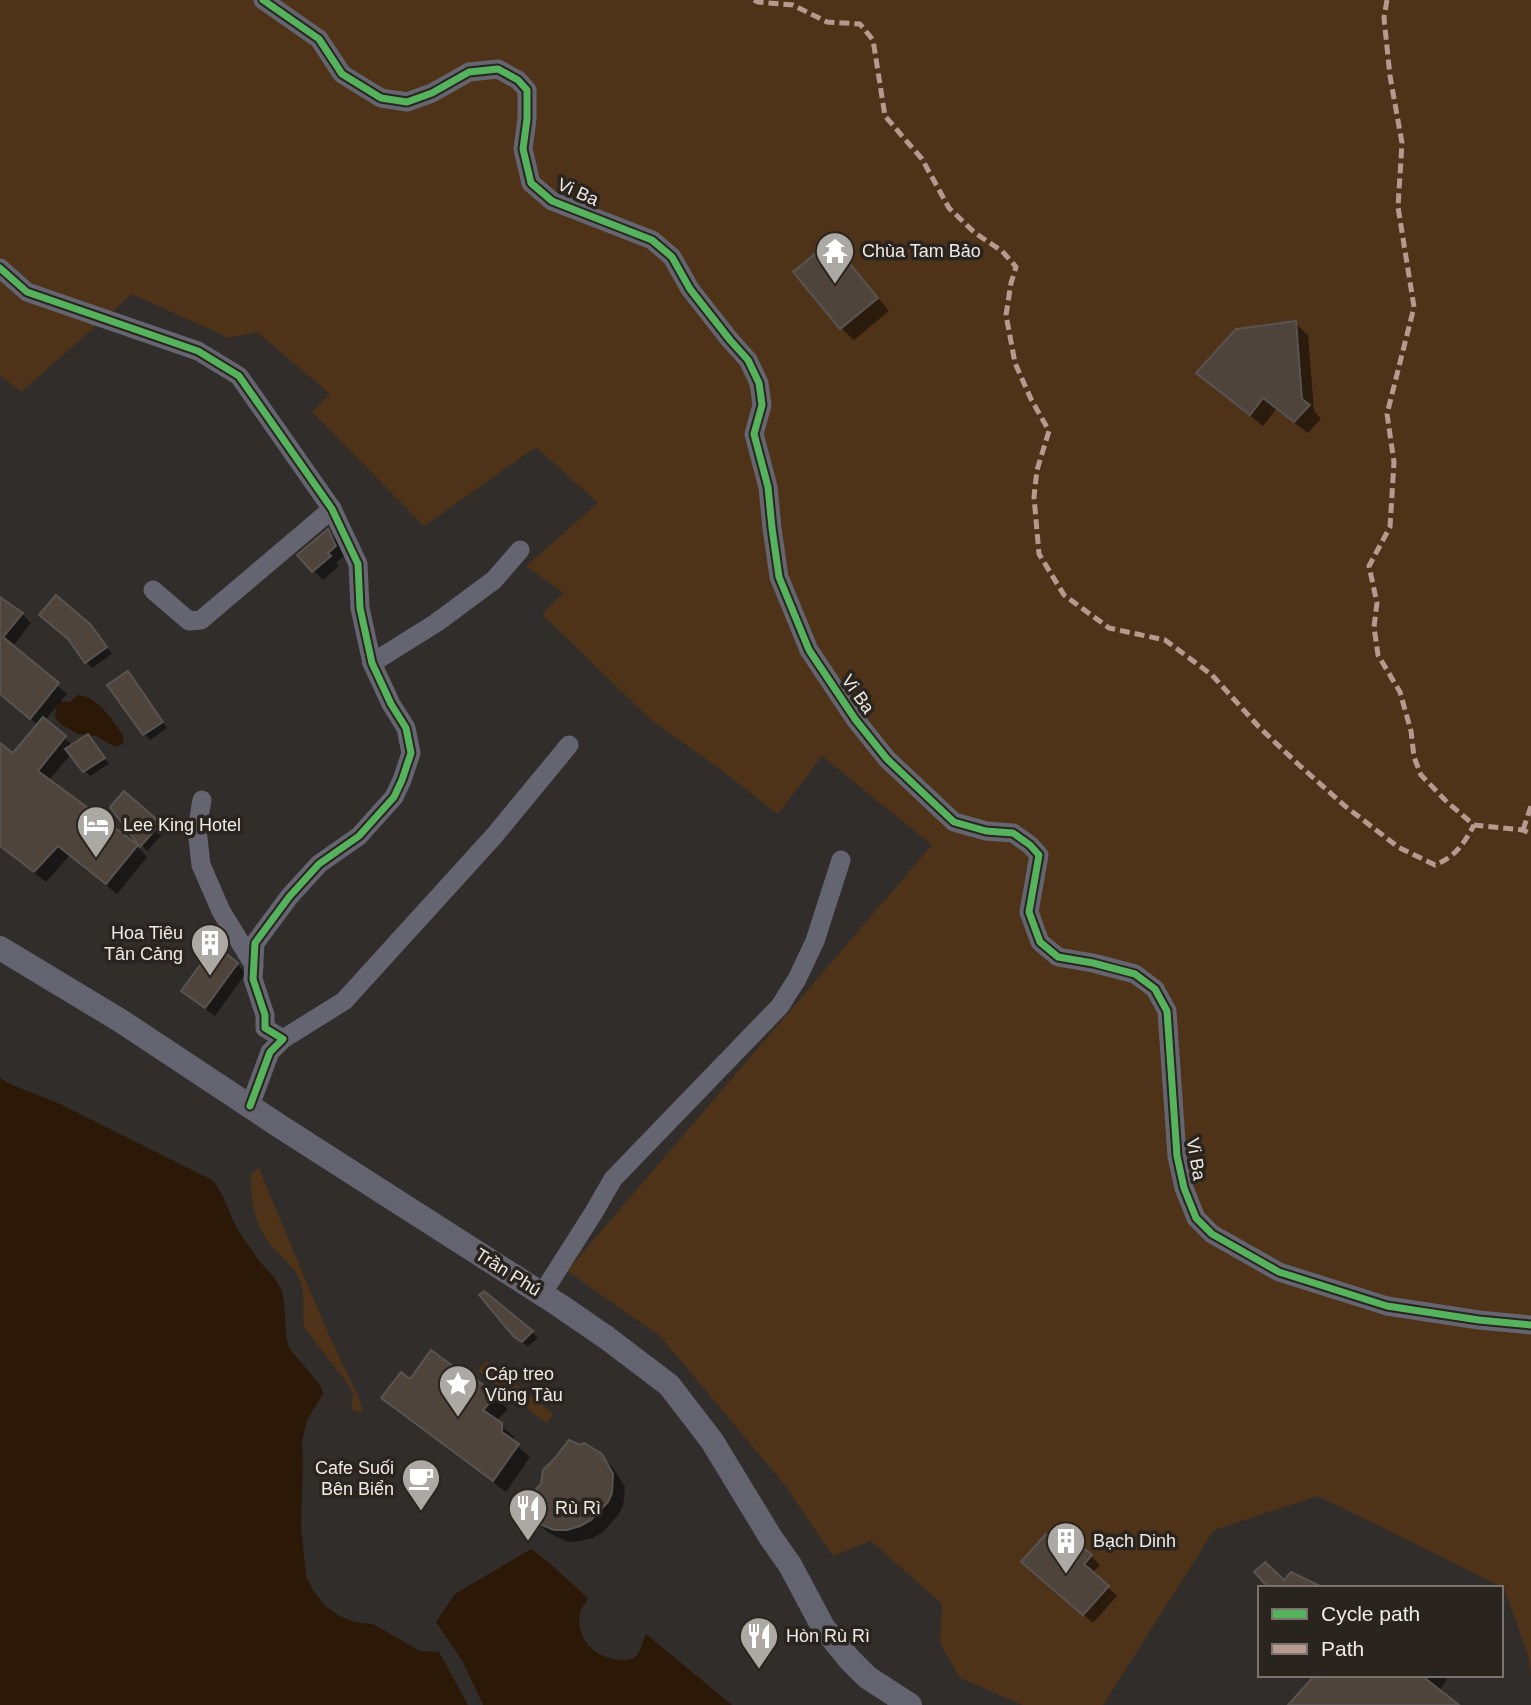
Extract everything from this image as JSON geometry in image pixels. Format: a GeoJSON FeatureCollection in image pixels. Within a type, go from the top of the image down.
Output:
{"type":"FeatureCollection","features":[{"type":"Feature","properties":{"kind":"main road","name":"Trần Phú"},"geometry":{"type":"LineString","coordinates":[[0,948],[121,1021],[542,1294],[669,1385],[712,1441],[790,1565],[823,1627],[867,1677],[910,1705]]}},
{"type":"Feature","properties":{"kind":"street","name":"Vi Ba"},"geometry":{"type":"LineString","coordinates":[[263,0],[319,39],[342,74],[381,98],[407,102],[432,93],[469,72],[498,69],[518,80],[527,90],[523,149],[531,183],[552,201],[652,240],[672,257],[690,289],[748,360],[759,383],[762,405],[754,434],[768,488],[779,577],[809,650],[855,719],[887,759],[954,822],[986,831],[1013,833],[1040,855],[1029,912],[1040,942],[1058,957],[1135,974],[1156,989],[1167,1011],[1177,1156],[1184,1188],[1196,1218],[1212,1234],[1279,1272],[1387,1306],[1531,1325]]}},
{"type":"Feature","properties":{"kind":"street"},"geometry":{"type":"LineString","coordinates":[[0,268],[27,292],[198,351],[239,376],[332,509],[358,564],[360,608],[372,663],[391,704],[406,728],[411,752],[394,797],[359,836],[319,864],[289,897],[255,943],[253,979],[265,1015],[265,1028],[283,1039]]}},
{"type":"Feature","properties":{"kind":"street"},"geometry":{"type":"LineString","coordinates":[[153,590],[189,621],[201,620],[332,509]]}},
{"type":"Feature","properties":{"kind":"street"},"geometry":{"type":"LineString","coordinates":[[372,663],[436,623],[494,580],[520,550]]}},
{"type":"Feature","properties":{"kind":"street"},"geometry":{"type":"LineString","coordinates":[[250,1106],[270,1052],[283,1039],[344,1001],[494,836],[569,745]]}},
{"type":"Feature","properties":{"kind":"street"},"geometry":{"type":"LineString","coordinates":[[202,800],[197,829],[201,865],[221,911],[254,965]]}},
{"type":"Feature","properties":{"kind":"street"},"geometry":{"type":"LineString","coordinates":[[542,1294],[613,1179],[780,1006],[816,942],[841,860]]}},
{"type":"Feature","properties":{"kind":"shaded area"},"geometry":{"type":"Polygon","coordinates":[[[0,0],[1531,0],[1531,1676],[1528,1655],[1503,1586],[1318,1496],[1214,1530],[1103,1705],[1023,1705],[960,1678],[940,1643],[942,1604],[871,1541],[833,1556],[784,1484],[660,1336],[567,1271],[932,845],[822,756],[778,814],[650,719],[542,614],[564,593],[526,566],[598,503],[536,447],[424,526],[312,412],[330,394],[257,332],[229,338],[132,294],[21,392],[0,375],[0,0]]]}},
{"type":"Feature","properties":{"kind":"shaded area"},"geometry":{"type":"Polygon","coordinates":[[[78,695],[91,699],[103,709],[122,734],[122,744],[115,747],[96,736],[78,734],[55,718],[59,701],[70,702],[78,695]]]}},
{"type":"Feature","properties":{"kind":"shaded area"},"geometry":{"type":"Polygon","coordinates":[[[0,1078],[60,1104],[214,1181],[237,1229],[282,1291],[289,1348],[320,1385],[323,1394],[307,1420],[302,1441],[301,1526],[306,1576],[325,1606],[338,1615],[354,1622],[373,1624],[420,1651],[439,1652],[468,1705],[0,1705],[0,1078]]]}},
{"type":"Feature","properties":{"kind":"shaded area"},"geometry":{"type":"Polygon","coordinates":[[[259,1168],[363,1411],[351,1409],[353,1394],[348,1384],[304,1327],[300,1280],[261,1230],[254,1207],[251,1182],[251,1174],[259,1168]]]}},
{"type":"Feature","properties":{"kind":"shaded area"},"geometry":{"type":"Polygon","coordinates":[[[486,1361],[554,1414],[546,1423],[478,1371],[486,1361]]]}},
{"type":"Feature","properties":{"kind":"shaded area"},"geometry":{"type":"Polygon","coordinates":[[[531,1549],[588,1598],[580,1612],[580,1627],[585,1641],[595,1651],[614,1659],[633,1658],[646,1634],[732,1705],[483,1705],[463,1662],[436,1622],[455,1594],[531,1549]]]}},
{"type":"Feature","properties":{"kind":"building","name":"Chùa Tam Bảo"},"geometry":{"type":"Polygon","coordinates":[[[831,241],[878,298],[840,329],[793,272],[831,241]]]}},
{"type":"Feature","properties":{"kind":"building"},"geometry":{"type":"Polygon","coordinates":[[[1296,321],[1302,399],[1310,405],[1294,422],[1263,398],[1250,415],[1196,373],[1236,329],[1296,321]]]}},
{"type":"Feature","properties":{"kind":"building"},"geometry":{"type":"Polygon","coordinates":[[[328,529],[336,546],[328,553],[331,556],[312,572],[297,555],[328,529]]]}},
{"type":"Feature","properties":{"kind":"building"},"geometry":{"type":"Polygon","coordinates":[[[56,595],[91,625],[107,647],[85,663],[68,639],[39,615],[56,595]]]}},
{"type":"Feature","properties":{"kind":"building"},"geometry":{"type":"Polygon","coordinates":[[[0,597],[23,613],[3,637],[59,683],[30,719],[0,694],[0,597]]]}},
{"type":"Feature","properties":{"kind":"building"},"geometry":{"type":"Polygon","coordinates":[[[128,671],[163,722],[143,735],[107,685],[128,671]]]}},
{"type":"Feature","properties":{"kind":"building"},"geometry":{"type":"Polygon","coordinates":[[[43,717],[66,736],[38,771],[138,845],[106,884],[58,846],[34,872],[0,846],[0,743],[13,753],[43,717]]]}},
{"type":"Feature","properties":{"kind":"building"},"geometry":{"type":"Polygon","coordinates":[[[88,734],[105,758],[83,772],[65,749],[88,734]]]}},
{"type":"Feature","properties":{"kind":"building"},"geometry":{"type":"Polygon","coordinates":[[[124,791],[161,823],[140,847],[110,807],[124,791]]]}},
{"type":"Feature","properties":{"kind":"building","name":"Hoa Tiêu Tân Cảng"},"geometry":{"type":"Polygon","coordinates":[[[215,945],[238,963],[205,1008],[181,991],[215,945]]]}},
{"type":"Feature","properties":{"kind":"building"},"geometry":{"type":"Polygon","coordinates":[[[484,1291],[533,1331],[522,1342],[514,1337],[479,1295],[484,1291]]]}},
{"type":"Feature","properties":{"kind":"building"},"geometry":{"type":"Polygon","coordinates":[[[431,1350],[497,1395],[483,1410],[502,1423],[502,1432],[519,1444],[493,1481],[381,1398],[401,1372],[410,1379],[431,1350]]]}},
{"type":"Feature","properties":{"kind":"building"},"geometry":{"type":"Polygon","coordinates":[[[569,1440],[580,1445],[584,1443],[602,1454],[613,1474],[612,1493],[608,1502],[591,1520],[567,1530],[554,1530],[535,1522],[518,1508],[541,1484],[543,1470],[569,1440]]]}},
{"type":"Feature","properties":{"kind":"building","name":"Bạch Dinh"},"geometry":{"type":"Polygon","coordinates":[[[1046,1534],[1067,1553],[1077,1542],[1092,1555],[1084,1564],[1109,1586],[1083,1615],[1021,1562],[1046,1534]]]}},
{"type":"Feature","properties":{"kind":"building"},"geometry":{"type":"Polygon","coordinates":[[[1265,1562],[1284,1580],[1291,1572],[1320,1586],[1267,1586],[1254,1572],[1265,1562]]]}},
{"type":"Feature","properties":{"kind":"building"},"geometry":{"type":"Polygon","coordinates":[[[1313,1677],[1424,1677],[1459,1705],[1288,1705],[1313,1677]]]}},
{"type":"Feature","properties":{"kind":"marked path"},"geometry":{"type":"LineString","coordinates":[[754,0],[793,5],[827,22],[860,24],[873,40],[885,116],[922,159],[949,208],[975,233],[1002,251],[1016,267],[1006,315],[1015,363],[1049,431],[1037,470],[1034,497],[1039,554],[1064,595],[1109,628],[1165,640],[1212,675],[1259,727],[1299,765],[1345,806],[1398,847],[1435,865],[1458,849],[1474,825]]}},
{"type":"Feature","properties":{"kind":"marked path"},"geometry":{"type":"LineString","coordinates":[[1387,0],[1384,18],[1390,76],[1402,143],[1398,207],[1414,307],[1387,414],[1394,462],[1390,527],[1369,566],[1377,603],[1374,627],[1378,655],[1400,692],[1411,731],[1414,757],[1421,775],[1474,825],[1523,830],[1531,834]]}},
{"type":"Feature","properties":{"kind":"marked path"},"geometry":{"type":"LineString","coordinates":[[1523,830],[1531,806]]}},
{"type":"Feature","properties":{"kind":"cycle path"},"geometry":{"type":"LineString","coordinates":[[263,0],[319,39],[342,74],[381,98],[407,102],[432,93],[469,72],[498,69],[518,80],[527,90],[523,149],[531,183],[552,201],[652,240],[672,257],[690,289],[748,360],[759,383],[762,405],[754,434],[768,487],[779,577],[809,650],[855,719],[887,759],[954,822],[986,831],[1013,833],[1039,855],[1029,912],[1040,942],[1058,957],[1135,974],[1155,989],[1167,1011],[1177,1156],[1184,1188],[1196,1218],[1212,1234],[1279,1272],[1387,1306],[1531,1325]]}},
{"type":"Feature","properties":{"kind":"cycle path"},"geometry":{"type":"LineString","coordinates":[[0,268],[27,292],[198,351],[239,376],[332,509],[358,564],[360,608],[372,663],[391,704],[406,728],[411,753],[394,797],[359,836],[319,864],[289,897],[255,943],[253,979],[265,1015],[265,1028],[283,1039],[270,1052],[250,1106]]}},
{"type":"Feature","properties":{"kind":"place","name":"Chùa Tam Bảo"},"geometry":{"type":"Point","coordinates":[835,285]}},
{"type":"Feature","properties":{"kind":"place","name":"Lee King Hotel"},"geometry":{"type":"Point","coordinates":[96,859]}},
{"type":"Feature","properties":{"kind":"place","name":"Hoa Tiêu Tân Cảng"},"geometry":{"type":"Point","coordinates":[210,977]}},
{"type":"Feature","properties":{"kind":"place","name":"Cáp treo Vũng Tàu"},"geometry":{"type":"Point","coordinates":[458,1418]}},
{"type":"Feature","properties":{"kind":"place","name":"Cafe Suối Bên Biển"},"geometry":{"type":"Point","coordinates":[421,1512]}},
{"type":"Feature","properties":{"kind":"place","name":"Rù Rì"},"geometry":{"type":"Point","coordinates":[528,1542]}},
{"type":"Feature","properties":{"kind":"place","name":"Bạch Dinh"},"geometry":{"type":"Point","coordinates":[1066,1575]}},
{"type":"Feature","properties":{"kind":"place","name":"Hòn Rù Rì"},"geometry":{"type":"Point","coordinates":[759,1670]}}]}
